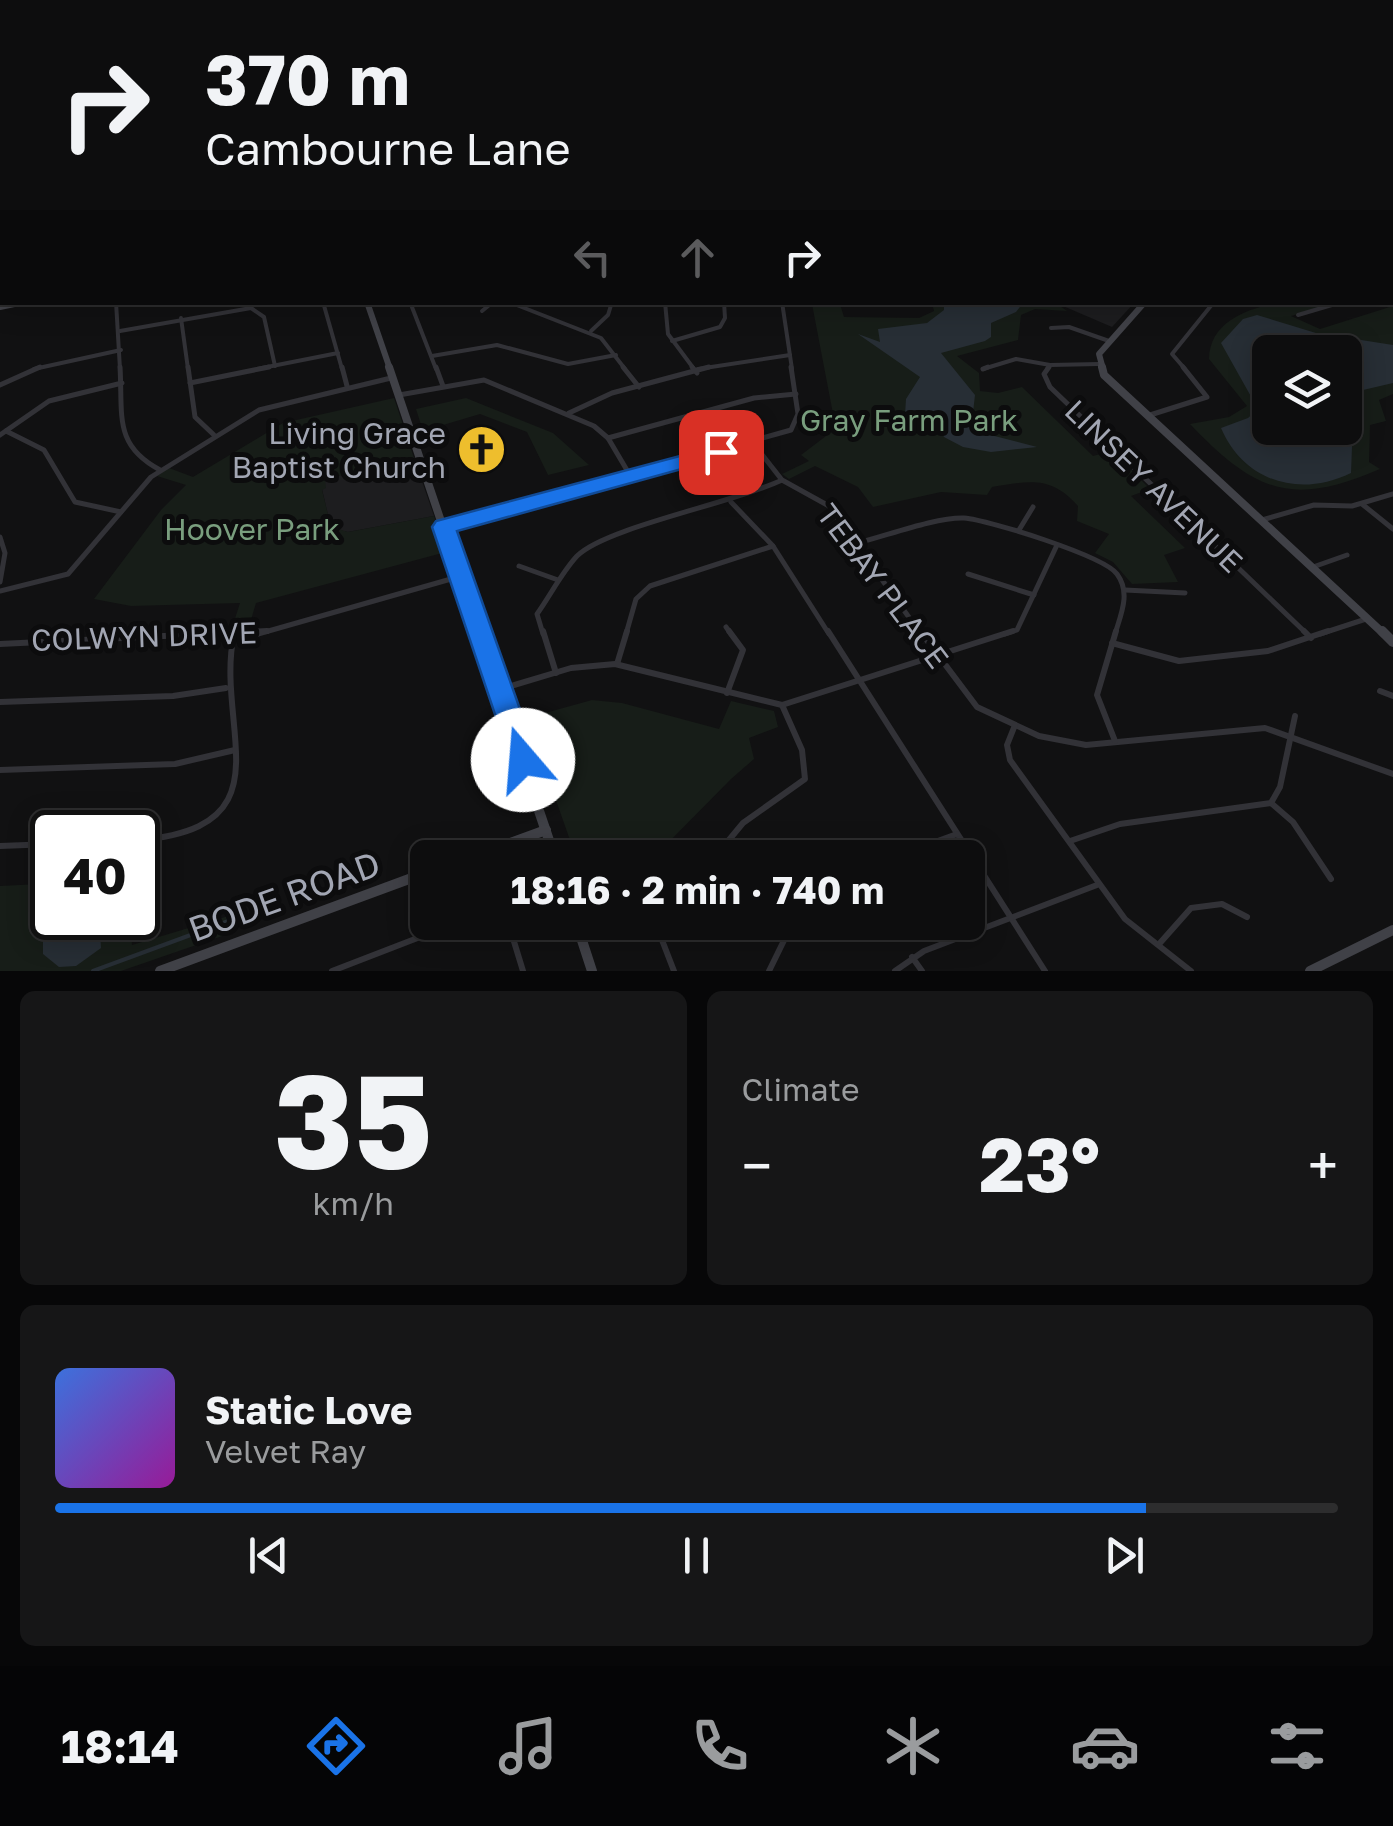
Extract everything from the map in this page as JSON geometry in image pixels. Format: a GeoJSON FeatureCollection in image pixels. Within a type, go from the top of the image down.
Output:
{"type":"FeatureCollection","features":[{"type":"Feature","properties":{"kind":"street"},"geometry":{"type":"LineString","coordinates":[[116,305],[127,447],[140,461],[160,470]]}},
{"type":"Feature","properties":{"kind":"street"},"geometry":{"type":"LineString","coordinates":[[324,305],[348,386]]}},
{"type":"Feature","properties":{"kind":"street"},"geometry":{"type":"LineString","coordinates":[[368,305],[549,840]]}},
{"type":"Feature","properties":{"kind":"street"},"geometry":{"type":"LineString","coordinates":[[411,305],[443,386]]}},
{"type":"Feature","properties":{"kind":"street"},"geometry":{"type":"LineString","coordinates":[[482,311],[489,305]]}},
{"type":"Feature","properties":{"kind":"street"},"geometry":{"type":"LineString","coordinates":[[517,305],[604,340],[638,388]]}},
{"type":"Feature","properties":{"kind":"street"},"geometry":{"type":"LineString","coordinates":[[590,332],[608,315],[611,305]]}},
{"type":"Feature","properties":{"kind":"street"},"geometry":{"type":"LineString","coordinates":[[666,305],[672,341],[697,372]]}},
{"type":"Feature","properties":{"kind":"street"},"geometry":{"type":"LineString","coordinates":[[672,341],[720,327],[724,305]]}},
{"type":"Feature","properties":{"kind":"street"},"geometry":{"type":"LineString","coordinates":[[444,527],[784,434],[796,425],[796,394],[782,305]]}},
{"type":"Feature","properties":{"kind":"street"},"geometry":{"type":"LineString","coordinates":[[1142,305],[1100,354],[1099,364],[1107,378],[1393,642]]}},
{"type":"Feature","properties":{"kind":"street"},"geometry":{"type":"LineString","coordinates":[[1147,416],[1192,405],[1206,396],[1172,354],[1212,305]]}},
{"type":"Feature","properties":{"kind":"street"},"geometry":{"type":"LineString","coordinates":[[1298,315],[1332,305]]}},
{"type":"Feature","properties":{"kind":"street"},"geometry":{"type":"LineString","coordinates":[[120,331],[250,308],[264,317],[275,366]]}},
{"type":"Feature","properties":{"kind":"street"},"geometry":{"type":"LineString","coordinates":[[181,318],[196,422],[215,436]]}},
{"type":"Feature","properties":{"kind":"street"},"geometry":{"type":"LineString","coordinates":[[1051,328],[1069,327],[1110,341]]}},
{"type":"Feature","properties":{"kind":"street"},"geometry":{"type":"LineString","coordinates":[[432,356],[497,345],[568,364],[616,355]]}},
{"type":"Feature","properties":{"kind":"street"},"geometry":{"type":"LineString","coordinates":[[0,385],[42,366],[121,350]]}},
{"type":"Feature","properties":{"kind":"street"},"geometry":{"type":"LineString","coordinates":[[190,383],[338,353]]}},
{"type":"Feature","properties":{"kind":"street"},"geometry":{"type":"LineString","coordinates":[[569,413],[590,400],[762,356],[790,355]]}},
{"type":"Feature","properties":{"kind":"street"},"geometry":{"type":"LineString","coordinates":[[983,369],[1000,360],[1028,358],[1050,365]]}},
{"type":"Feature","properties":{"kind":"street","name":"LINSEY AVENUE"},"geometry":{"type":"LineString","coordinates":[[1099,364],[1050,365],[1044,374],[1050,387],[1311,638]]}},
{"type":"Feature","properties":{"kind":"street"},"geometry":{"type":"LineString","coordinates":[[0,591],[68,574],[160,470],[274,403],[393,377]]}},
{"type":"Feature","properties":{"kind":"street"},"geometry":{"type":"LineString","coordinates":[[399,395],[488,381],[569,413],[608,438],[631,477]]}},
{"type":"Feature","properties":{"kind":"street"},"geometry":{"type":"LineString","coordinates":[[3,433],[48,401],[122,383]]}},
{"type":"Feature","properties":{"kind":"street"},"geometry":{"type":"LineString","coordinates":[[608,438],[760,397],[796,394]]}},
{"type":"Feature","properties":{"kind":"street"},"geometry":{"type":"LineString","coordinates":[[3,433],[44,450],[75,502],[121,512]]}},
{"type":"Feature","properties":{"kind":"street","name":"TEBAY PLACE"},"geometry":{"type":"LineString","coordinates":[[753,443],[782,480],[830,506],[974,706],[1066,743],[1115,742],[1249,726],[1393,774]]}},
{"type":"Feature","properties":{"kind":"street"},"geometry":{"type":"LineString","coordinates":[[556,672],[536,622],[540,606],[558,580],[594,542],[731,502],[782,480]]}},
{"type":"Feature","properties":{"kind":"street"},"geometry":{"type":"LineString","coordinates":[[1262,520],[1314,505],[1362,504],[1393,494]]}},
{"type":"Feature","properties":{"kind":"street"},"geometry":{"type":"LineString","coordinates":[[731,502],[773,546],[1045,971]]}},
{"type":"Feature","properties":{"kind":"street"},"geometry":{"type":"LineString","coordinates":[[1362,504],[1393,529]]}},
{"type":"Feature","properties":{"kind":"street"},"geometry":{"type":"LineString","coordinates":[[1018,532],[1033,507]]}},
{"type":"Feature","properties":{"kind":"street"},"geometry":{"type":"LineString","coordinates":[[857,543],[962,518],[1057,544],[1105,564],[1125,590],[1125,608],[1097,695],[1115,742]]}},
{"type":"Feature","properties":{"kind":"street"},"geometry":{"type":"LineString","coordinates":[[0,537],[5,553],[0,582]]}},
{"type":"Feature","properties":{"kind":"street"},"geometry":{"type":"LineString","coordinates":[[501,690],[556,672],[617,664],[782,705],[1018,630],[1057,544]]}},
{"type":"Feature","properties":{"kind":"street"},"geometry":{"type":"LineString","coordinates":[[617,664],[636,600],[650,586],[773,546]]}},
{"type":"Feature","properties":{"kind":"street"},"geometry":{"type":"LineString","coordinates":[[1312,567],[1348,555]]}},
{"type":"Feature","properties":{"kind":"street"},"geometry":{"type":"LineString","coordinates":[[518,566],[558,580]]}},
{"type":"Feature","properties":{"kind":"street"},"geometry":{"type":"LineString","coordinates":[[968,574],[1034,595]]}},
{"type":"Feature","properties":{"kind":"street","name":"COLWYN DRIVE"},"geometry":{"type":"LineString","coordinates":[[0,644],[234,634],[286,628],[460,576]]}},
{"type":"Feature","properties":{"kind":"street"},"geometry":{"type":"LineString","coordinates":[[1125,590],[1184,592]]}},
{"type":"Feature","properties":{"kind":"street"},"geometry":{"type":"LineString","coordinates":[[1112,642],[1179,661],[1268,651],[1369,618]]}},
{"type":"Feature","properties":{"kind":"street"},"geometry":{"type":"LineString","coordinates":[[726,628],[743,650],[728,693]]}},
{"type":"Feature","properties":{"kind":"street"},"geometry":{"type":"LineString","coordinates":[[160,838],[207,820],[233,790],[238,770],[226,688],[234,634]]}},
{"type":"Feature","properties":{"kind":"street"},"geometry":{"type":"LineString","coordinates":[[0,702],[172,696],[226,688]]}},
{"type":"Feature","properties":{"kind":"street"},"geometry":{"type":"LineString","coordinates":[[1380,691],[1393,696]]}},
{"type":"Feature","properties":{"kind":"street"},"geometry":{"type":"LineString","coordinates":[[729,840],[743,823],[804,778],[802,750],[782,705]]}},
{"type":"Feature","properties":{"kind":"street"},"geometry":{"type":"LineString","coordinates":[[1271,803],[1280,787],[1295,716]]}},
{"type":"Feature","properties":{"kind":"street"},"geometry":{"type":"LineString","coordinates":[[1015,725],[1007,745],[1010,760],[1097,885],[1126,919],[1190,971]]}},
{"type":"Feature","properties":{"kind":"street"},"geometry":{"type":"LineString","coordinates":[[0,770],[175,764],[236,750]]}},
{"type":"Feature","properties":{"kind":"street"},"geometry":{"type":"LineString","coordinates":[[1069,842],[1120,824],[1271,803],[1293,822],[1331,879]]}},
{"type":"Feature","properties":{"kind":"street"},"geometry":{"type":"LineString","coordinates":[[518,840],[546,830]]}},
{"type":"Feature","properties":{"kind":"street"},"geometry":{"type":"LineString","coordinates":[[940,840],[957,834]]}},
{"type":"Feature","properties":{"kind":"street"},"geometry":{"type":"LineString","coordinates":[[0,846],[30,845]]}},
{"type":"Feature","properties":{"kind":"street","name":"BODE ROAD"},"geometry":{"type":"LineString","coordinates":[[160,971],[181,967],[410,879]]}},
{"type":"Feature","properties":{"kind":"street"},"geometry":{"type":"LineString","coordinates":[[895,971],[912,957],[1097,885]]}},
{"type":"Feature","properties":{"kind":"street"},"geometry":{"type":"LineString","coordinates":[[1159,944],[1191,908],[1222,904],[1247,918]]}},
{"type":"Feature","properties":{"kind":"street"},"geometry":{"type":"LineString","coordinates":[[1310,971],[1393,930]]}},
{"type":"Feature","properties":{"kind":"street"},"geometry":{"type":"LineString","coordinates":[[332,971],[412,940]]}},
{"type":"Feature","properties":{"kind":"street"},"geometry":{"type":"LineString","coordinates":[[514,940],[523,971]]}},
{"type":"Feature","properties":{"kind":"street"},"geometry":{"type":"LineString","coordinates":[[582,940],[592,971]]}},
{"type":"Feature","properties":{"kind":"street"},"geometry":{"type":"LineString","coordinates":[[662,940],[674,971]]}},
{"type":"Feature","properties":{"kind":"street"},"geometry":{"type":"LineString","coordinates":[[769,971],[784,940]]}},
{"type":"Feature","properties":{"kind":"street"},"geometry":{"type":"LineString","coordinates":[[912,957],[922,971]]}},
{"type":"Feature","properties":{"kind":"shaded area"},"geometry":{"type":"Polygon","coordinates":[[[944,305],[1021,305],[1016,312],[991,323],[991,337],[985,341],[941,353],[975,395],[971,430],[1037,447],[991,452],[963,447],[944,437],[939,429],[905,415],[906,399],[920,377],[858,334],[880,342],[878,329],[927,323],[944,310],[944,305]]]}},
{"type":"Feature","properties":{"kind":"shaded area"},"geometry":{"type":"Polygon","coordinates":[[[1061,305],[1132,305],[1112,327],[1061,305]]]}},
{"type":"Feature","properties":{"kind":"shaded area"},"geometry":{"type":"Polygon","coordinates":[[[1257,315],[1322,335],[1252,335],[1252,398],[1221,343],[1243,319],[1257,315]]]}},
{"type":"Feature","properties":{"kind":"shaded area"},"geometry":{"type":"Polygon","coordinates":[[[1362,340],[1393,345],[1393,383],[1363,390],[1362,340]]]}},
{"type":"Feature","properties":{"kind":"shaded area"},"geometry":{"type":"Polygon","coordinates":[[[1252,414],[1252,445],[1352,445],[1351,473],[1331,481],[1292,484],[1258,472],[1243,461],[1221,428],[1252,414]]]}},
{"type":"Feature","properties":{"kind":"shaded area"},"geometry":{"type":"Polygon","coordinates":[[[414,458],[434,516],[348,532],[331,528],[322,489],[324,479],[414,458]]]}},
{"type":"Feature","properties":{"kind":"shaded area"},"geometry":{"type":"Polygon","coordinates":[[[43,940],[100,940],[101,948],[76,966],[59,967],[43,954],[43,940]]]}},
{"type":"Feature","properties":{"kind":"green space","name":"Gray Farm Park"},"geometry":{"type":"Polygon","coordinates":[[[812,305],[840,305],[844,317],[919,318],[934,311],[932,305],[1059,305],[1067,311],[1035,309],[1021,315],[1018,340],[957,356],[979,373],[980,391],[998,393],[1022,387],[1093,456],[1112,451],[1150,489],[1131,496],[1185,548],[1164,555],[1178,582],[1132,584],[1113,562],[1095,553],[1109,534],[1077,521],[1078,506],[1049,485],[1028,482],[992,487],[987,495],[941,492],[873,507],[858,487],[815,466],[789,479],[782,474],[809,461],[801,455],[826,436],[802,425],[804,419],[834,419],[812,305]]]}},
{"type":"Feature","properties":{"kind":"green space"},"geometry":{"type":"Polygon","coordinates":[[[1268,305],[1329,305],[1291,316],[1320,329],[1393,306],[1393,394],[1379,400],[1386,421],[1370,425],[1369,462],[1380,469],[1322,488],[1298,490],[1276,486],[1234,465],[1190,424],[1229,417],[1247,406],[1209,359],[1216,336],[1231,320],[1268,305]]]}},
{"type":"Feature","properties":{"kind":"green space","name":"Hoover Park"},"geometry":{"type":"Polygon","coordinates":[[[394,398],[414,458],[325,479],[326,488],[322,490],[331,527],[348,532],[434,516],[446,552],[256,603],[248,630],[231,631],[240,603],[131,606],[94,599],[161,510],[186,485],[157,476],[169,468],[193,477],[283,423],[394,398]]]}},
{"type":"Feature","properties":{"kind":"green space"},"geometry":{"type":"Polygon","coordinates":[[[466,398],[553,433],[589,465],[548,475],[527,432],[480,414],[423,431],[416,409],[466,398]]]}},
{"type":"Feature","properties":{"kind":"green space"},"geometry":{"type":"Polygon","coordinates":[[[592,700],[622,703],[719,729],[731,701],[774,711],[778,727],[749,738],[754,759],[671,840],[570,840],[527,718],[592,700]]]}},
{"type":"Feature","properties":{"kind":"green space"},"geometry":{"type":"Polygon","coordinates":[[[30,884],[30,940],[132,940],[132,945],[160,940],[160,937],[235,914],[241,924],[228,934],[121,971],[0,971],[0,886],[30,884]]]}},
{"type":"Feature","properties":{"kind":"waterway"},"geometry":{"type":"LineString","coordinates":[[93,971],[234,919]]}},
{"type":"Feature","properties":{"kind":"place","name":"Living Grace Baptist Church"},"geometry":{"type":"Point","coordinates":[481,450]}},
{"type":"Feature","properties":{"kind":"route"},"geometry":{"type":"LineString","coordinates":[[523,760],[444,527],[721,452]]}}]}
